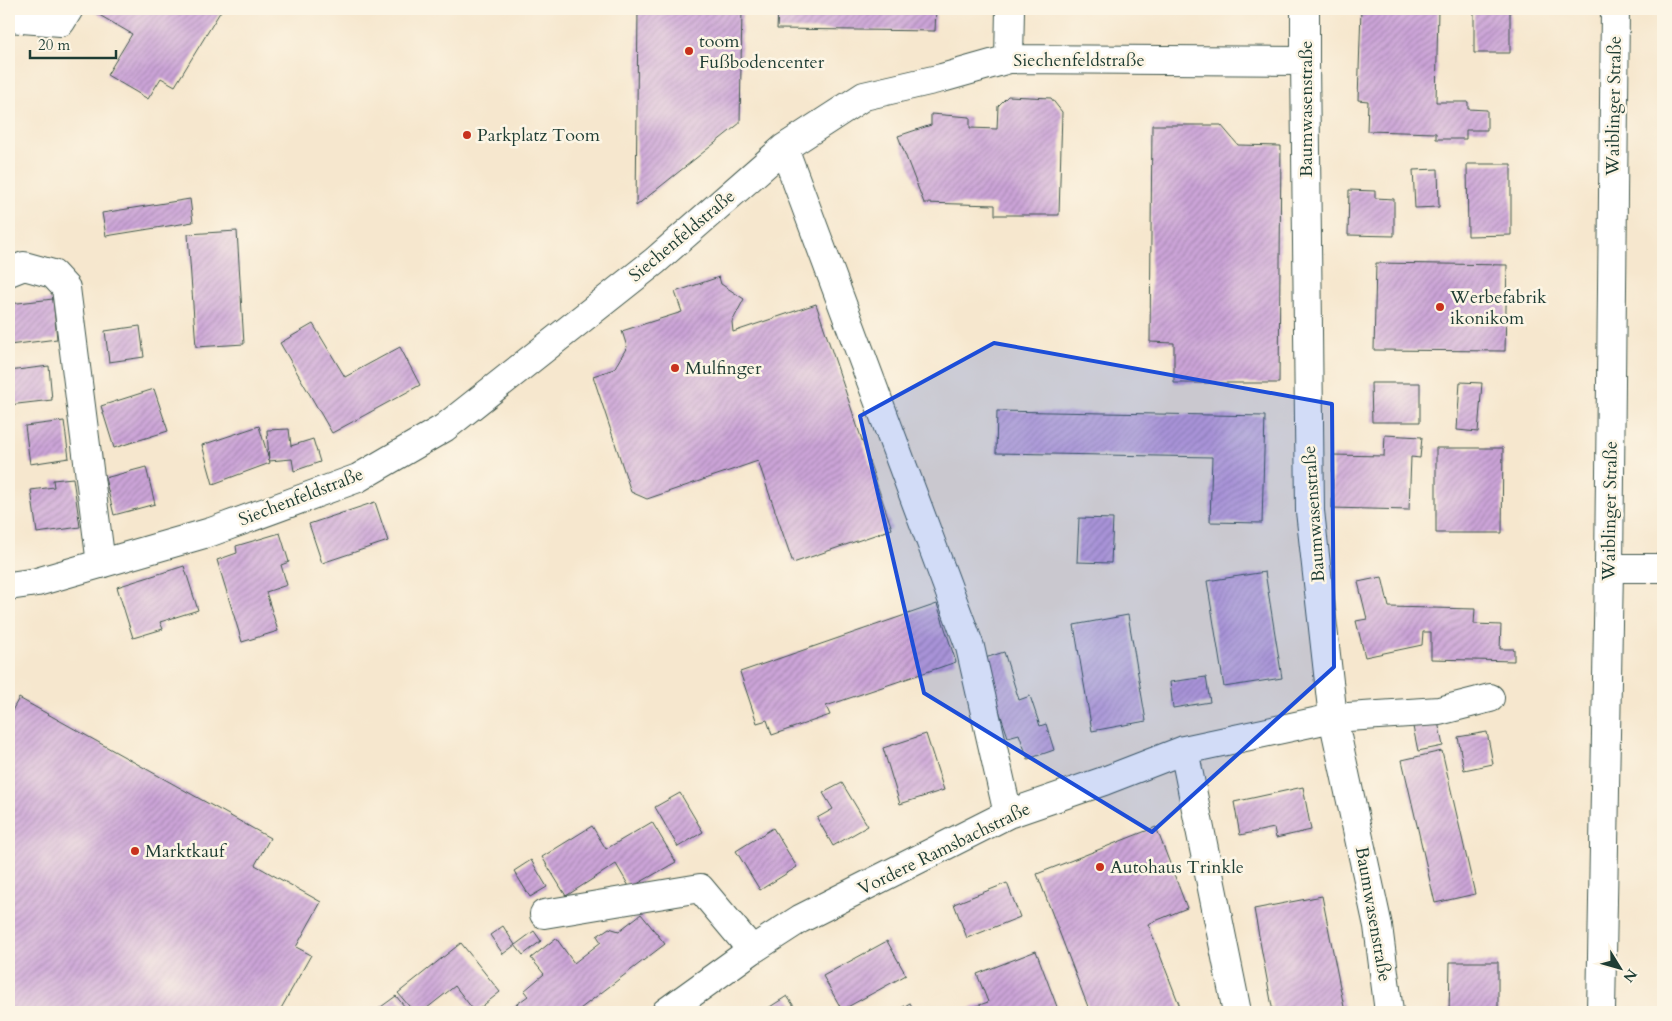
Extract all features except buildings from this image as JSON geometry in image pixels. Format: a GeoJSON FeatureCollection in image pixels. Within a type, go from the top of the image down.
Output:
{"type":"FeatureCollection","features":[{"type":"Feature","properties":{"kind":"street"},"geometry":{"type":"LineString","coordinates":[[9,18],[61,22],[69,9]]}},
{"type":"Feature","properties":{"kind":"street"},"geometry":{"type":"LineString","coordinates":[[1008,59],[1010,9]]}},
{"type":"Feature","properties":{"kind":"street","name":"Baumwasenstraße"},"geometry":{"type":"LineString","coordinates":[[1305,9],[1310,511],[1334,718],[1378,926],[1389,1012]]}},
{"type":"Feature","properties":{"kind":"street","name":"Waiblinger Straße"},"geometry":{"type":"LineString","coordinates":[[1601,1012],[1609,568],[1614,9]]}},
{"type":"Feature","properties":{"kind":"street","name":"Siechenfeldstraße"},"geometry":{"type":"LineString","coordinates":[[9,586],[37,582],[211,532],[358,478],[444,428],[655,261],[784,148],[864,96],[942,78],[1008,59],[1305,61]]}},
{"type":"Feature","properties":{"kind":"street"},"geometry":{"type":"LineString","coordinates":[[784,148],[970,647],[1008,814]]}},
{"type":"Feature","properties":{"kind":"street"},"geometry":{"type":"LineString","coordinates":[[9,272],[24,266],[43,271],[53,274],[66,288],[101,564]]}},
{"type":"Feature","properties":{"kind":"street"},"geometry":{"type":"LineString","coordinates":[[1609,568],[1663,568]]}},
{"type":"Feature","properties":{"kind":"street","name":"Vordere Ramsbachstraße"},"geometry":{"type":"LineString","coordinates":[[666,1012],[752,950],[800,919],[1008,814],[1104,781],[1184,750],[1334,718],[1439,711],[1490,698]]}},
{"type":"Feature","properties":{"kind":"street"},"geometry":{"type":"LineString","coordinates":[[1184,750],[1237,1012]]}},
{"type":"Feature","properties":{"kind":"street"},"geometry":{"type":"LineString","coordinates":[[544,914],[700,888],[752,950]]}},
{"type":"Feature","properties":{"kind":"highlighted area"},"geometry":{"type":"Polygon","coordinates":[[[994,343],[1332,404],[1334,667],[1152,832],[924,693],[860,416],[994,343]]]}},
{"type":"Feature","properties":{"kind":"place","name":"toom Fußbodencenter"},"geometry":{"type":"Point","coordinates":[689,51]}},
{"type":"Feature","properties":{"kind":"place","name":"Parkplatz Toom"},"geometry":{"type":"Point","coordinates":[467,135]}},
{"type":"Feature","properties":{"kind":"place","name":"Werbefabrik ikonikom"},"geometry":{"type":"Point","coordinates":[1440,307]}},
{"type":"Feature","properties":{"kind":"place","name":"Mulfinger"},"geometry":{"type":"Point","coordinates":[675,368]}},
{"type":"Feature","properties":{"kind":"place","name":"Marktkauf"},"geometry":{"type":"Point","coordinates":[135,851]}},
{"type":"Feature","properties":{"kind":"place","name":"Autohaus Trinkle"},"geometry":{"type":"Point","coordinates":[1100,867]}}]}
